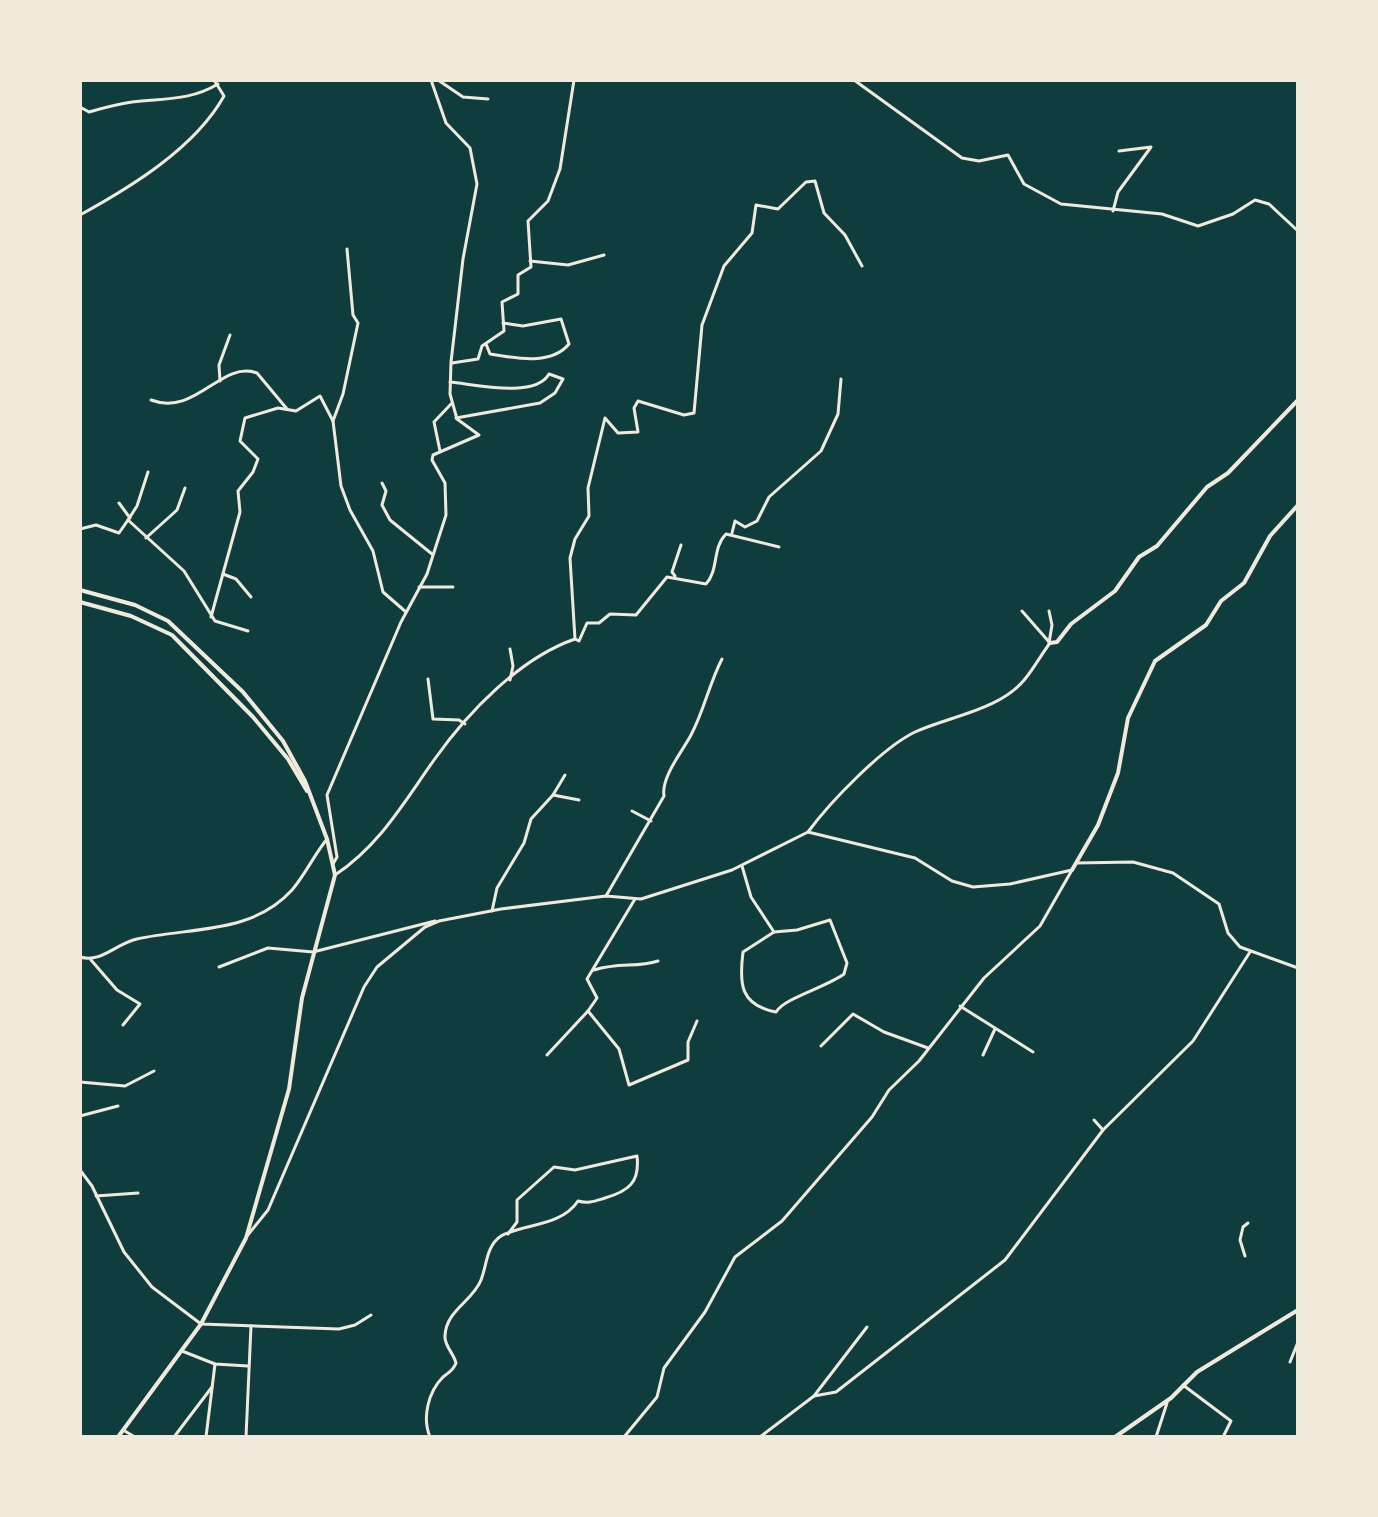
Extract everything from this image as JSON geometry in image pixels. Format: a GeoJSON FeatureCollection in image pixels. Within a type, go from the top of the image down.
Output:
{"type":"FeatureCollection","features":[{"type":"Feature","properties":{"kind":"main road"},"geometry":{"type":"LineString","coordinates":[[1049,643],[1057,642],[1071,624],[1115,591],[1139,557],[1157,546],[1207,487],[1228,473],[1298,400]]}},
{"type":"Feature","properties":{"kind":"main road"},"geometry":{"type":"LineString","coordinates":[[1072,870],[1098,825],[1118,773],[1128,718],[1155,661],[1206,625],[1221,601],[1244,583],[1270,536],[1298,505]]}},
{"type":"Feature","properties":{"kind":"main road"},"geometry":{"type":"LineString","coordinates":[[80,590],[144,609],[182,631],[269,723],[293,758],[310,795],[327,839],[335,875],[313,952],[297,1026],[289,1089],[246,1238],[201,1324],[118,1437]]}},
{"type":"Feature","properties":{"kind":"main road"},"geometry":{"type":"LineString","coordinates":[[80,602],[131,616],[172,635],[253,717],[288,759],[310,795]]}},
{"type":"Feature","properties":{"kind":"main road"},"geometry":{"type":"LineString","coordinates":[[1115,1437],[1171,1398],[1183,1385],[1231,1349],[1298,1310]]}},
{"type":"Feature","properties":{"kind":"street"},"geometry":{"type":"LineString","coordinates":[[80,215],[182,146],[215,112],[224,96],[214,80]]}},
{"type":"Feature","properties":{"kind":"street"},"geometry":{"type":"LineString","coordinates":[[333,864],[337,857],[327,795],[419,587],[448,507],[445,483],[432,460],[440,451],[479,437],[456,418],[451,404],[450,382],[463,259],[477,184],[470,148],[446,123],[431,80]]}},
{"type":"Feature","properties":{"kind":"street"},"geometry":{"type":"LineString","coordinates":[[438,80],[463,97],[488,99]]}},
{"type":"Feature","properties":{"kind":"street"},"geometry":{"type":"LineString","coordinates":[[451,362],[462,364],[478,359],[486,343],[504,331],[502,302],[519,293],[518,275],[529,269],[528,221],[548,201],[560,169],[574,80]]}},
{"type":"Feature","properties":{"kind":"street"},"geometry":{"type":"LineString","coordinates":[[854,80],[962,158],[979,161],[1008,155],[1024,184],[1041,196],[1061,204],[1162,214],[1198,226],[1233,214],[1255,200],[1269,204],[1298,231]]}},
{"type":"Feature","properties":{"kind":"street"},"geometry":{"type":"LineString","coordinates":[[80,107],[89,112],[127,103],[201,95],[218,84]]}},
{"type":"Feature","properties":{"kind":"street"},"geometry":{"type":"LineString","coordinates":[[1113,211],[1118,192],[1151,147],[1119,151]]}},
{"type":"Feature","properties":{"kind":"street"},"geometry":{"type":"LineString","coordinates":[[575,639],[570,558],[575,539],[589,516],[588,488],[605,418],[618,433],[632,435],[638,432],[636,402],[684,415],[694,413],[702,322],[724,266],[752,233],[756,205],[782,208],[806,182],[815,181],[825,215],[845,235],[862,266]]}},
{"type":"Feature","properties":{"kind":"street"},"geometry":{"type":"LineString","coordinates":[[333,421],[343,394],[358,323],[353,315],[347,249]]}},
{"type":"Feature","properties":{"kind":"street"},"geometry":{"type":"LineString","coordinates":[[530,261],[568,265],[604,255]]}},
{"type":"Feature","properties":{"kind":"street"},"geometry":{"type":"LineString","coordinates":[[486,343],[490,354],[516,359],[549,356],[569,344],[561,319],[523,326],[503,323]]}},
{"type":"Feature","properties":{"kind":"street"},"geometry":{"type":"LineString","coordinates":[[220,383],[219,365],[230,335]]}},
{"type":"Feature","properties":{"kind":"street"},"geometry":{"type":"LineString","coordinates":[[151,400],[176,405],[238,371],[257,373],[287,409]]}},
{"type":"Feature","properties":{"kind":"street"},"geometry":{"type":"LineString","coordinates":[[450,382],[513,390],[538,384],[549,374],[563,379],[555,393],[540,403],[456,418]]}},
{"type":"Feature","properties":{"kind":"street"},"geometry":{"type":"LineString","coordinates":[[335,875],[391,824],[434,760],[489,696],[562,642],[579,641],[587,623],[599,623],[612,614],[636,615],[667,577],[707,583],[720,540],[732,533],[735,521],[745,527],[754,523],[769,497],[818,455],[838,414],[841,379]]}},
{"type":"Feature","properties":{"kind":"street"},"geometry":{"type":"LineString","coordinates":[[211,617],[240,512],[238,491],[253,472],[258,459],[240,441],[245,418],[278,408],[304,408],[320,396],[333,421],[341,486],[350,510],[373,551],[383,592],[406,612]]}},
{"type":"Feature","properties":{"kind":"street"},"geometry":{"type":"LineString","coordinates":[[440,451],[434,418],[451,404]]}},
{"type":"Feature","properties":{"kind":"street"},"geometry":{"type":"LineString","coordinates":[[80,529],[96,525],[119,533],[129,519],[148,472]]}},
{"type":"Feature","properties":{"kind":"street"},"geometry":{"type":"LineString","coordinates":[[382,483],[386,491],[382,505],[390,520],[432,554]]}},
{"type":"Feature","properties":{"kind":"street"},"geometry":{"type":"LineString","coordinates":[[146,538],[177,510],[185,488]]}},
{"type":"Feature","properties":{"kind":"street"},"geometry":{"type":"LineString","coordinates":[[119,503],[146,538],[184,571],[211,617],[227,626],[248,631]]}},
{"type":"Feature","properties":{"kind":"street"},"geometry":{"type":"LineString","coordinates":[[732,533],[754,543],[779,547]]}},
{"type":"Feature","properties":{"kind":"street"},"geometry":{"type":"LineString","coordinates":[[675,576],[672,572],[681,545]]}},
{"type":"Feature","properties":{"kind":"street"},"geometry":{"type":"LineString","coordinates":[[223,574],[236,579],[251,597]]}},
{"type":"Feature","properties":{"kind":"street"},"geometry":{"type":"LineString","coordinates":[[419,587],[453,587]]}},
{"type":"Feature","properties":{"kind":"street"},"geometry":{"type":"LineString","coordinates":[[1022,611],[1049,643]]}},
{"type":"Feature","properties":{"kind":"street"},"geometry":{"type":"LineString","coordinates":[[219,967],[268,948],[313,952],[492,911],[606,896],[635,899],[742,866],[808,832],[839,795],[893,745],[916,732],[997,700],[1024,681],[1049,643],[1052,625],[1049,611]]}},
{"type":"Feature","properties":{"kind":"street"},"geometry":{"type":"LineString","coordinates":[[510,649],[513,666],[510,680]]}},
{"type":"Feature","properties":{"kind":"street"},"geometry":{"type":"LineString","coordinates":[[606,896],[651,821],[680,751],[694,728],[708,684],[722,659]]}},
{"type":"Feature","properties":{"kind":"street"},"geometry":{"type":"LineString","coordinates":[[428,679],[433,719],[459,720],[465,724]]}},
{"type":"Feature","properties":{"kind":"street"},"geometry":{"type":"LineString","coordinates":[[492,911],[497,888],[524,843],[531,819],[553,795],[565,775]]}},
{"type":"Feature","properties":{"kind":"street"},"geometry":{"type":"LineString","coordinates":[[553,795],[579,800]]}},
{"type":"Feature","properties":{"kind":"street"},"geometry":{"type":"LineString","coordinates":[[632,811],[651,821]]}},
{"type":"Feature","properties":{"kind":"street"},"geometry":{"type":"LineString","coordinates":[[808,832],[915,858],[952,881],[973,887],[1010,884],[1072,870]]}},
{"type":"Feature","properties":{"kind":"street"},"geometry":{"type":"LineString","coordinates":[[91,960],[131,940],[217,930],[242,921],[284,897],[327,839]]}},
{"type":"Feature","properties":{"kind":"street"},"geometry":{"type":"LineString","coordinates":[[1076,863],[1133,862],[1173,873],[1219,904],[1233,941],[1250,952],[1298,968]]}},
{"type":"Feature","properties":{"kind":"street"},"geometry":{"type":"LineString","coordinates":[[742,866],[751,897],[774,932]]}},
{"type":"Feature","properties":{"kind":"street"},"geometry":{"type":"LineString","coordinates":[[624,1437],[657,1397],[664,1368],[705,1312],[735,1257],[782,1221],[872,1117],[889,1090],[928,1048],[984,978],[1040,926],[1072,870]]}},
{"type":"Feature","properties":{"kind":"street"},"geometry":{"type":"LineString","coordinates":[[547,1055],[597,998],[587,982],[635,899]]}},
{"type":"Feature","properties":{"kind":"street"},"geometry":{"type":"LineString","coordinates":[[830,920],[847,963],[844,974],[819,990],[780,1005],[776,1012],[763,1010],[744,997],[741,987],[743,952],[774,932],[797,930],[830,920]]}},
{"type":"Feature","properties":{"kind":"street"},"geometry":{"type":"LineString","coordinates":[[246,1238],[268,1210],[364,987],[393,952],[439,921]]}},
{"type":"Feature","properties":{"kind":"street"},"geometry":{"type":"LineString","coordinates":[[814,1396],[836,1392],[1005,1260],[1103,1130],[1193,1041],[1250,952]]}},
{"type":"Feature","properties":{"kind":"street"},"geometry":{"type":"LineString","coordinates":[[80,957],[91,960],[117,990],[140,1004],[123,1025]]}},
{"type":"Feature","properties":{"kind":"street"},"geometry":{"type":"LineString","coordinates":[[594,970],[625,962],[640,967],[658,961]]}},
{"type":"Feature","properties":{"kind":"street"},"geometry":{"type":"LineString","coordinates":[[960,1006],[1033,1052]]}},
{"type":"Feature","properties":{"kind":"street"},"geometry":{"type":"LineString","coordinates":[[588,1011],[598,1028],[619,1049],[629,1085],[688,1060],[688,1042],[697,1021]]}},
{"type":"Feature","properties":{"kind":"street"},"geometry":{"type":"LineString","coordinates":[[821,1046],[853,1014],[884,1032],[928,1048]]}},
{"type":"Feature","properties":{"kind":"street"},"geometry":{"type":"LineString","coordinates":[[983,1055],[995,1029]]}},
{"type":"Feature","properties":{"kind":"street"},"geometry":{"type":"LineString","coordinates":[[80,1082],[125,1086],[154,1071]]}},
{"type":"Feature","properties":{"kind":"street"},"geometry":{"type":"LineString","coordinates":[[80,1116],[118,1106]]}},
{"type":"Feature","properties":{"kind":"street"},"geometry":{"type":"LineString","coordinates":[[1094,1120],[1103,1130]]}},
{"type":"Feature","properties":{"kind":"street"},"geometry":{"type":"LineString","coordinates":[[430,1437],[425,1426],[427,1407],[442,1378],[456,1363],[444,1339],[447,1323],[481,1282],[491,1247],[508,1234],[517,1222],[517,1200],[554,1167],[575,1170],[637,1156],[639,1171],[633,1185],[621,1193],[592,1202],[578,1201],[566,1213],[530,1229],[508,1234]]}},
{"type":"Feature","properties":{"kind":"street"},"geometry":{"type":"LineString","coordinates":[[80,1170],[124,1252],[152,1287],[201,1324],[339,1329],[355,1325],[371,1315]]}},
{"type":"Feature","properties":{"kind":"street"},"geometry":{"type":"LineString","coordinates":[[96,1196],[138,1193]]}},
{"type":"Feature","properties":{"kind":"street"},"geometry":{"type":"LineString","coordinates":[[1245,1256],[1240,1240],[1243,1227],[1248,1223]]}},
{"type":"Feature","properties":{"kind":"street"},"geometry":{"type":"LineString","coordinates":[[246,1437],[251,1326]]}},
{"type":"Feature","properties":{"kind":"street"},"geometry":{"type":"LineString","coordinates":[[760,1437],[814,1396],[867,1327]]}},
{"type":"Feature","properties":{"kind":"street"},"geometry":{"type":"LineString","coordinates":[[1290,1362],[1298,1342]]}},
{"type":"Feature","properties":{"kind":"street"},"geometry":{"type":"LineString","coordinates":[[182,1351],[215,1364],[249,1366]]}},
{"type":"Feature","properties":{"kind":"street"},"geometry":{"type":"LineString","coordinates":[[206,1437],[215,1364]]}},
{"type":"Feature","properties":{"kind":"street"},"geometry":{"type":"LineString","coordinates":[[1183,1385],[1231,1421],[1224,1435]]}},
{"type":"Feature","properties":{"kind":"street"},"geometry":{"type":"LineString","coordinates":[[174,1437],[212,1387]]}},
{"type":"Feature","properties":{"kind":"street"},"geometry":{"type":"LineString","coordinates":[[1156,1437],[1171,1398]]}},
{"type":"Feature","properties":{"kind":"street"},"geometry":{"type":"LineString","coordinates":[[123,1430],[135,1437]]}}]}
